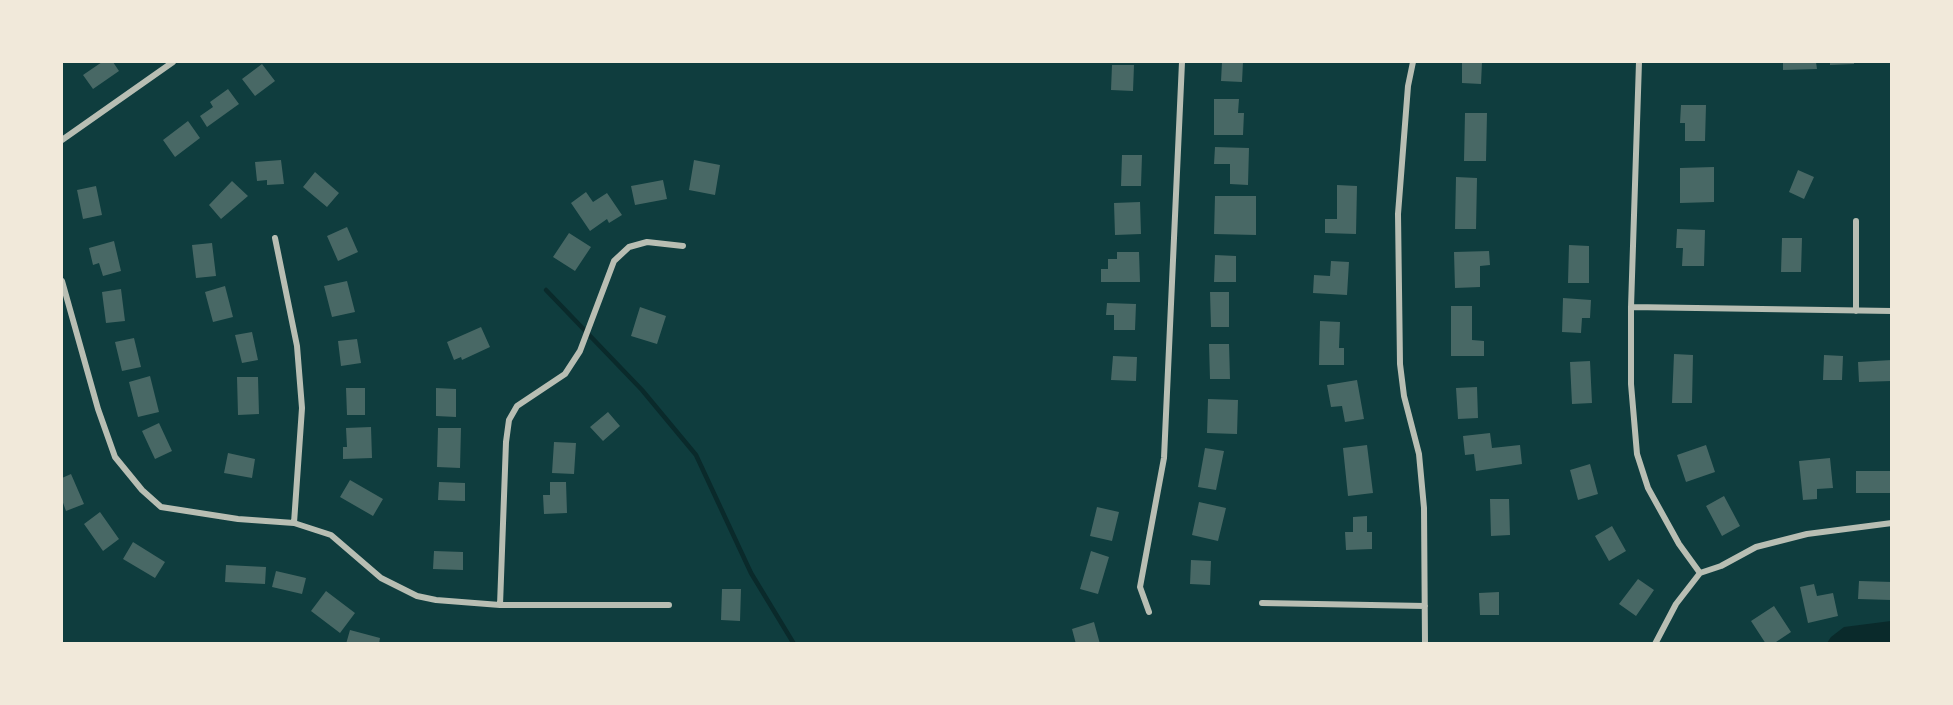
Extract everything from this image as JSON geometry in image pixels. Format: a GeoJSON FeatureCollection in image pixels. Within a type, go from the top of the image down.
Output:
{"type":"FeatureCollection","features":[{"type":"Feature","properties":{"kind":"street"},"geometry":{"type":"LineString","coordinates":[[62,140],[173,62]]}},
{"type":"Feature","properties":{"kind":"street"},"geometry":{"type":"LineString","coordinates":[[1149,612],[1140,587],[1164,458],[1182,62]]}},
{"type":"Feature","properties":{"kind":"street"},"geometry":{"type":"LineString","coordinates":[[1413,62],[1408,86],[1398,214],[1400,364],[1421,476],[1424,508],[1425,644]]}},
{"type":"Feature","properties":{"kind":"street"},"geometry":{"type":"LineString","coordinates":[[1639,62],[1631,308],[1632,384],[1637,454],[1648,488],[1679,544],[1700,573]]}},
{"type":"Feature","properties":{"kind":"street"},"geometry":{"type":"LineString","coordinates":[[1856,221],[1856,311]]}},
{"type":"Feature","properties":{"kind":"street"},"geometry":{"type":"LineString","coordinates":[[275,238],[297,346],[302,408],[294,524]]}},
{"type":"Feature","properties":{"kind":"street"},"geometry":{"type":"LineString","coordinates":[[500,605],[506,442],[510,420],[517,406],[565,374],[580,351],[614,261],[629,247],[647,242],[683,246]]}},
{"type":"Feature","properties":{"kind":"street"},"geometry":{"type":"LineString","coordinates":[[62,281],[98,409],[115,457],[142,490],[161,507],[238,519],[294,524],[331,535],[381,578],[417,596],[436,600],[500,605],[669,605]]}},
{"type":"Feature","properties":{"kind":"street"},"geometry":{"type":"LineString","coordinates":[[1631,308],[1892,311]]}},
{"type":"Feature","properties":{"kind":"street"},"geometry":{"type":"LineString","coordinates":[[1655,644],[1676,604],[1700,573],[1721,566],[1766,544],[1807,534],[1892,523]]}},
{"type":"Feature","properties":{"kind":"street"},"geometry":{"type":"LineString","coordinates":[[1262,603],[1425,606]]}},
{"type":"Feature","properties":{"kind":"water"},"geometry":{"type":"Polygon","coordinates":[[[1891,621],[1891,643],[1827,643],[1844,627],[1891,621]]]}},
{"type":"Feature","properties":{"kind":"building"},"geometry":{"type":"Polygon","coordinates":[[[102,62],[113,62],[119,71],[93,89],[83,75],[102,62]]]}},
{"type":"Feature","properties":{"kind":"building"},"geometry":{"type":"Polygon","coordinates":[[[1222,62],[1243,62],[1242,82],[1221,81],[1222,62]]]}},
{"type":"Feature","properties":{"kind":"building"},"geometry":{"type":"Polygon","coordinates":[[[1462,62],[1482,62],[1481,84],[1462,83],[1462,62]]]}},
{"type":"Feature","properties":{"kind":"building"},"geometry":{"type":"Polygon","coordinates":[[[1783,62],[1816,62],[1817,69],[1783,70],[1783,62]]]}},
{"type":"Feature","properties":{"kind":"building"},"geometry":{"type":"Polygon","coordinates":[[[1830,62],[1854,62],[1854,64],[1830,65],[1830,62]]]}},
{"type":"Feature","properties":{"kind":"building"},"geometry":{"type":"Polygon","coordinates":[[[262,64],[275,81],[255,96],[242,79],[262,64]]]}},
{"type":"Feature","properties":{"kind":"building"},"geometry":{"type":"Polygon","coordinates":[[[1112,65],[1134,65],[1133,91],[1111,90],[1112,65]]]}},
{"type":"Feature","properties":{"kind":"building"},"geometry":{"type":"Polygon","coordinates":[[[228,89],[239,104],[207,127],[200,116],[213,107],[210,102],[228,89]]]}},
{"type":"Feature","properties":{"kind":"building"},"geometry":{"type":"Polygon","coordinates":[[[1214,99],[1239,99],[1238,113],[1244,113],[1243,135],[1214,135],[1214,99]]]}},
{"type":"Feature","properties":{"kind":"building"},"geometry":{"type":"Polygon","coordinates":[[[1681,105],[1706,105],[1705,141],[1685,141],[1685,123],[1680,123],[1681,105]]]}},
{"type":"Feature","properties":{"kind":"building"},"geometry":{"type":"Polygon","coordinates":[[[1465,113],[1487,113],[1486,161],[1464,161],[1465,113]]]}},
{"type":"Feature","properties":{"kind":"building"},"geometry":{"type":"Polygon","coordinates":[[[188,121],[200,138],[175,157],[163,140],[188,121]]]}},
{"type":"Feature","properties":{"kind":"building"},"geometry":{"type":"Polygon","coordinates":[[[1215,147],[1249,148],[1248,185],[1230,184],[1230,164],[1214,164],[1215,147]]]}},
{"type":"Feature","properties":{"kind":"building"},"geometry":{"type":"Polygon","coordinates":[[[1122,155],[1142,155],[1141,186],[1121,186],[1122,155]]]}},
{"type":"Feature","properties":{"kind":"building"},"geometry":{"type":"Polygon","coordinates":[[[281,160],[284,184],[267,185],[267,180],[257,181],[255,162],[281,160]]]}},
{"type":"Feature","properties":{"kind":"building"},"geometry":{"type":"Polygon","coordinates":[[[694,160],[720,165],[715,195],[689,190],[694,160]]]}},
{"type":"Feature","properties":{"kind":"building"},"geometry":{"type":"Polygon","coordinates":[[[1714,167],[1714,202],[1680,203],[1680,168],[1714,167]]]}},
{"type":"Feature","properties":{"kind":"building"},"geometry":{"type":"Polygon","coordinates":[[[1798,170],[1814,177],[1804,199],[1789,192],[1798,170]]]}},
{"type":"Feature","properties":{"kind":"building"},"geometry":{"type":"Polygon","coordinates":[[[315,172],[339,193],[327,207],[303,187],[315,172]]]}},
{"type":"Feature","properties":{"kind":"building"},"geometry":{"type":"Polygon","coordinates":[[[1456,177],[1477,178],[1476,229],[1455,229],[1456,177]]]}},
{"type":"Feature","properties":{"kind":"building"},"geometry":{"type":"Polygon","coordinates":[[[663,180],[667,199],[635,205],[631,186],[663,180]]]}},
{"type":"Feature","properties":{"kind":"building"},"geometry":{"type":"Polygon","coordinates":[[[232,181],[248,196],[221,219],[209,205],[232,181]]]}},
{"type":"Feature","properties":{"kind":"building"},"geometry":{"type":"Polygon","coordinates":[[[1337,185],[1357,186],[1356,234],[1325,233],[1325,219],[1337,219],[1337,185]]]}},
{"type":"Feature","properties":{"kind":"building"},"geometry":{"type":"Polygon","coordinates":[[[96,186],[102,215],[83,219],[77,190],[96,186]]]}},
{"type":"Feature","properties":{"kind":"building"},"geometry":{"type":"Polygon","coordinates":[[[586,192],[593,202],[607,193],[622,215],[609,223],[607,219],[590,231],[571,203],[586,192]]]}},
{"type":"Feature","properties":{"kind":"building"},"geometry":{"type":"Polygon","coordinates":[[[1215,196],[1256,196],[1256,235],[1214,234],[1215,196]]]}},
{"type":"Feature","properties":{"kind":"building"},"geometry":{"type":"Polygon","coordinates":[[[1140,202],[1141,234],[1115,235],[1114,203],[1140,202]]]}},
{"type":"Feature","properties":{"kind":"building"},"geometry":{"type":"Polygon","coordinates":[[[347,227],[358,252],[338,261],[327,236],[347,227]]]}},
{"type":"Feature","properties":{"kind":"building"},"geometry":{"type":"Polygon","coordinates":[[[1677,229],[1705,230],[1704,266],[1682,266],[1683,248],[1676,248],[1677,229]]]}},
{"type":"Feature","properties":{"kind":"building"},"geometry":{"type":"Polygon","coordinates":[[[569,233],[591,247],[575,271],[553,257],[569,233]]]}},
{"type":"Feature","properties":{"kind":"building"},"geometry":{"type":"Polygon","coordinates":[[[1782,238],[1802,238],[1801,272],[1781,272],[1782,238]]]}},
{"type":"Feature","properties":{"kind":"building"},"geometry":{"type":"Polygon","coordinates":[[[114,241],[121,271],[103,276],[99,263],[93,265],[89,248],[114,241]]]}},
{"type":"Feature","properties":{"kind":"building"},"geometry":{"type":"Polygon","coordinates":[[[212,243],[216,276],[196,278],[192,245],[212,243]]]}},
{"type":"Feature","properties":{"kind":"building"},"geometry":{"type":"Polygon","coordinates":[[[1569,245],[1589,246],[1589,283],[1568,283],[1569,245]]]}},
{"type":"Feature","properties":{"kind":"building"},"geometry":{"type":"Polygon","coordinates":[[[1489,251],[1490,265],[1480,266],[1480,287],[1455,288],[1454,252],[1489,251]]]}},
{"type":"Feature","properties":{"kind":"building"},"geometry":{"type":"Polygon","coordinates":[[[1117,252],[1139,252],[1140,282],[1101,282],[1101,269],[1108,269],[1108,259],[1117,259],[1117,252]]]}},
{"type":"Feature","properties":{"kind":"building"},"geometry":{"type":"Polygon","coordinates":[[[1215,255],[1236,256],[1236,282],[1214,282],[1215,255]]]}},
{"type":"Feature","properties":{"kind":"building"},"geometry":{"type":"Polygon","coordinates":[[[1331,261],[1349,262],[1347,295],[1313,293],[1314,275],[1330,276],[1331,261]]]}},
{"type":"Feature","properties":{"kind":"building"},"geometry":{"type":"Polygon","coordinates":[[[347,281],[355,312],[332,317],[324,286],[347,281]]]}},
{"type":"Feature","properties":{"kind":"building"},"geometry":{"type":"Polygon","coordinates":[[[225,286],[233,317],[213,322],[205,292],[225,286]]]}},
{"type":"Feature","properties":{"kind":"building"},"geometry":{"type":"Polygon","coordinates":[[[121,289],[125,321],[106,323],[102,292],[121,289]]]}},
{"type":"Feature","properties":{"kind":"building"},"geometry":{"type":"Polygon","coordinates":[[[1210,292],[1229,292],[1229,327],[1211,327],[1210,292]]]}},
{"type":"Feature","properties":{"kind":"building"},"geometry":{"type":"Polygon","coordinates":[[[1563,298],[1591,300],[1590,318],[1582,318],[1581,333],[1562,332],[1563,298]]]}},
{"type":"Feature","properties":{"kind":"building"},"geometry":{"type":"Polygon","coordinates":[[[1107,303],[1136,304],[1135,330],[1114,330],[1114,315],[1106,315],[1107,303]]]}},
{"type":"Feature","properties":{"kind":"building"},"geometry":{"type":"Polygon","coordinates":[[[1451,306],[1472,306],[1472,340],[1484,341],[1484,356],[1451,356],[1451,306]]]}},
{"type":"Feature","properties":{"kind":"building"},"geometry":{"type":"Polygon","coordinates":[[[640,307],[666,316],[657,344],[631,336],[640,307]]]}},
{"type":"Feature","properties":{"kind":"building"},"geometry":{"type":"Polygon","coordinates":[[[1320,321],[1340,322],[1339,348],[1344,348],[1344,365],[1319,365],[1320,321]]]}},
{"type":"Feature","properties":{"kind":"building"},"geometry":{"type":"Polygon","coordinates":[[[481,327],[490,347],[462,360],[461,357],[454,360],[447,342],[481,327]]]}},
{"type":"Feature","properties":{"kind":"building"},"geometry":{"type":"Polygon","coordinates":[[[252,332],[258,360],[242,363],[235,335],[252,332]]]}},
{"type":"Feature","properties":{"kind":"building"},"geometry":{"type":"Polygon","coordinates":[[[134,338],[141,367],[122,371],[115,342],[134,338]]]}},
{"type":"Feature","properties":{"kind":"building"},"geometry":{"type":"Polygon","coordinates":[[[357,339],[361,363],[341,366],[338,341],[357,339]]]}},
{"type":"Feature","properties":{"kind":"building"},"geometry":{"type":"Polygon","coordinates":[[[1209,344],[1229,344],[1230,379],[1210,379],[1209,344]]]}},
{"type":"Feature","properties":{"kind":"building"},"geometry":{"type":"Polygon","coordinates":[[[1674,354],[1693,355],[1692,403],[1672,403],[1674,354]]]}},
{"type":"Feature","properties":{"kind":"building"},"geometry":{"type":"Polygon","coordinates":[[[1824,355],[1843,356],[1842,380],[1823,380],[1824,355]]]}},
{"type":"Feature","properties":{"kind":"building"},"geometry":{"type":"Polygon","coordinates":[[[1113,356],[1137,357],[1136,381],[1111,380],[1113,356]]]}},
{"type":"Feature","properties":{"kind":"building"},"geometry":{"type":"Polygon","coordinates":[[[1892,360],[1892,381],[1859,382],[1858,362],[1892,360]]]}},
{"type":"Feature","properties":{"kind":"building"},"geometry":{"type":"Polygon","coordinates":[[[1590,361],[1592,403],[1572,404],[1570,362],[1590,361]]]}},
{"type":"Feature","properties":{"kind":"building"},"geometry":{"type":"Polygon","coordinates":[[[150,376],[159,412],[138,417],[129,382],[150,376]]]}},
{"type":"Feature","properties":{"kind":"building"},"geometry":{"type":"Polygon","coordinates":[[[237,377],[258,377],[259,414],[238,415],[237,377]]]}},
{"type":"Feature","properties":{"kind":"building"},"geometry":{"type":"Polygon","coordinates":[[[1357,380],[1364,419],[1345,422],[1342,406],[1331,407],[1327,385],[1357,380]]]}},
{"type":"Feature","properties":{"kind":"building"},"geometry":{"type":"Polygon","coordinates":[[[1477,387],[1478,418],[1458,419],[1456,388],[1477,387]]]}},
{"type":"Feature","properties":{"kind":"building"},"geometry":{"type":"Polygon","coordinates":[[[346,388],[365,388],[365,415],[347,415],[346,388]]]}},
{"type":"Feature","properties":{"kind":"building"},"geometry":{"type":"Polygon","coordinates":[[[436,388],[456,389],[456,417],[436,416],[436,388]]]}},
{"type":"Feature","properties":{"kind":"building"},"geometry":{"type":"Polygon","coordinates":[[[1208,399],[1238,400],[1237,434],[1207,433],[1208,399]]]}},
{"type":"Feature","properties":{"kind":"building"},"geometry":{"type":"Polygon","coordinates":[[[608,412],[620,426],[603,441],[590,427],[608,412]]]}},
{"type":"Feature","properties":{"kind":"building"},"geometry":{"type":"Polygon","coordinates":[[[159,423],[172,451],[155,459],[142,431],[159,423]]]}},
{"type":"Feature","properties":{"kind":"building"},"geometry":{"type":"Polygon","coordinates":[[[371,427],[372,458],[343,459],[343,447],[347,447],[346,428],[371,427]]]}},
{"type":"Feature","properties":{"kind":"building"},"geometry":{"type":"Polygon","coordinates":[[[438,428],[461,428],[460,468],[437,467],[438,428]]]}},
{"type":"Feature","properties":{"kind":"building"},"geometry":{"type":"Polygon","coordinates":[[[1490,433],[1492,448],[1520,445],[1522,464],[1476,471],[1474,454],[1465,455],[1463,436],[1490,433]]]}},
{"type":"Feature","properties":{"kind":"building"},"geometry":{"type":"Polygon","coordinates":[[[554,442],[576,443],[574,474],[552,473],[554,442]]]}},
{"type":"Feature","properties":{"kind":"building"},"geometry":{"type":"Polygon","coordinates":[[[1367,445],[1373,493],[1348,496],[1343,448],[1367,445]]]}},
{"type":"Feature","properties":{"kind":"building"},"geometry":{"type":"Polygon","coordinates":[[[1706,445],[1715,472],[1686,482],[1677,455],[1706,445]]]}},
{"type":"Feature","properties":{"kind":"building"},"geometry":{"type":"Polygon","coordinates":[[[1205,448],[1224,451],[1216,490],[1198,487],[1205,448]]]}},
{"type":"Feature","properties":{"kind":"building"},"geometry":{"type":"Polygon","coordinates":[[[228,453],[255,459],[252,478],[224,473],[228,453]]]}},
{"type":"Feature","properties":{"kind":"building"},"geometry":{"type":"Polygon","coordinates":[[[1830,458],[1833,488],[1817,489],[1817,499],[1803,500],[1799,461],[1830,458]]]}},
{"type":"Feature","properties":{"kind":"building"},"geometry":{"type":"Polygon","coordinates":[[[1590,464],[1598,494],[1578,500],[1570,470],[1590,464]]]}},
{"type":"Feature","properties":{"kind":"building"},"geometry":{"type":"Polygon","coordinates":[[[1856,471],[1892,471],[1892,493],[1856,493],[1856,471]]]}},
{"type":"Feature","properties":{"kind":"building"},"geometry":{"type":"Polygon","coordinates":[[[71,474],[84,504],[66,511],[62,500],[62,478],[71,474]]]}},
{"type":"Feature","properties":{"kind":"building"},"geometry":{"type":"Polygon","coordinates":[[[350,480],[383,499],[373,516],[340,497],[350,480]]]}},
{"type":"Feature","properties":{"kind":"building"},"geometry":{"type":"Polygon","coordinates":[[[439,482],[465,483],[465,501],[438,500],[439,482]]]}},
{"type":"Feature","properties":{"kind":"building"},"geometry":{"type":"Polygon","coordinates":[[[550,482],[566,482],[567,513],[544,514],[543,495],[550,495],[550,482]]]}},
{"type":"Feature","properties":{"kind":"building"},"geometry":{"type":"Polygon","coordinates":[[[1724,496],[1740,526],[1722,536],[1706,506],[1724,496]]]}},
{"type":"Feature","properties":{"kind":"building"},"geometry":{"type":"Polygon","coordinates":[[[1490,499],[1509,499],[1510,535],[1491,536],[1490,499]]]}},
{"type":"Feature","properties":{"kind":"building"},"geometry":{"type":"Polygon","coordinates":[[[1199,502],[1226,508],[1218,541],[1192,535],[1199,502]]]}},
{"type":"Feature","properties":{"kind":"building"},"geometry":{"type":"Polygon","coordinates":[[[1097,507],[1119,512],[1112,541],[1090,536],[1097,507]]]}},
{"type":"Feature","properties":{"kind":"building"},"geometry":{"type":"Polygon","coordinates":[[[100,512],[119,539],[103,551],[84,524],[100,512]]]}},
{"type":"Feature","properties":{"kind":"building"},"geometry":{"type":"Polygon","coordinates":[[[1367,516],[1367,532],[1372,532],[1372,549],[1346,550],[1345,532],[1353,532],[1353,517],[1367,516]]]}},
{"type":"Feature","properties":{"kind":"building"},"geometry":{"type":"Polygon","coordinates":[[[1612,526],[1626,551],[1609,561],[1595,536],[1612,526]]]}},
{"type":"Feature","properties":{"kind":"building"},"geometry":{"type":"Polygon","coordinates":[[[133,542],[165,562],[155,578],[123,559],[133,542]]]}},
{"type":"Feature","properties":{"kind":"building"},"geometry":{"type":"Polygon","coordinates":[[[434,551],[463,552],[463,570],[433,569],[434,551]]]}},
{"type":"Feature","properties":{"kind":"building"},"geometry":{"type":"Polygon","coordinates":[[[1091,551],[1109,557],[1098,594],[1080,589],[1091,551]]]}},
{"type":"Feature","properties":{"kind":"building"},"geometry":{"type":"Polygon","coordinates":[[[1191,560],[1211,561],[1210,585],[1190,584],[1191,560]]]}},
{"type":"Feature","properties":{"kind":"building"},"geometry":{"type":"Polygon","coordinates":[[[226,565],[266,567],[265,584],[225,582],[226,565]]]}},
{"type":"Feature","properties":{"kind":"building"},"geometry":{"type":"Polygon","coordinates":[[[276,571],[306,578],[302,594],[272,587],[276,571]]]}},
{"type":"Feature","properties":{"kind":"building"},"geometry":{"type":"Polygon","coordinates":[[[1638,579],[1654,590],[1636,616],[1619,604],[1638,579]]]}},
{"type":"Feature","properties":{"kind":"building"},"geometry":{"type":"Polygon","coordinates":[[[1859,581],[1892,582],[1891,600],[1858,599],[1859,581]]]}},
{"type":"Feature","properties":{"kind":"building"},"geometry":{"type":"Polygon","coordinates":[[[1814,584],[1817,596],[1833,593],[1838,616],[1808,623],[1800,587],[1814,584]]]}},
{"type":"Feature","properties":{"kind":"building"},"geometry":{"type":"Polygon","coordinates":[[[722,589],[741,589],[740,621],[721,620],[722,589]]]}},
{"type":"Feature","properties":{"kind":"building"},"geometry":{"type":"Polygon","coordinates":[[[326,591],[355,613],[340,633],[311,611],[326,591]]]}},
{"type":"Feature","properties":{"kind":"building"},"geometry":{"type":"Polygon","coordinates":[[[1499,592],[1499,615],[1480,615],[1479,593],[1499,592]]]}},
{"type":"Feature","properties":{"kind":"building"},"geometry":{"type":"Polygon","coordinates":[[[1774,606],[1791,632],[1773,644],[1766,644],[1751,621],[1774,606]]]}},
{"type":"Feature","properties":{"kind":"building"},"geometry":{"type":"Polygon","coordinates":[[[1094,622],[1100,644],[1076,644],[1072,629],[1094,622]]]}},
{"type":"Feature","properties":{"kind":"building"},"geometry":{"type":"Polygon","coordinates":[[[350,630],[380,638],[379,644],[346,644],[350,630]]]}},
{"type":"Feature","properties":{"kind":"waterway"},"geometry":{"type":"LineString","coordinates":[[546,290],[642,390],[696,455],[751,573],[794,644]]}}]}
